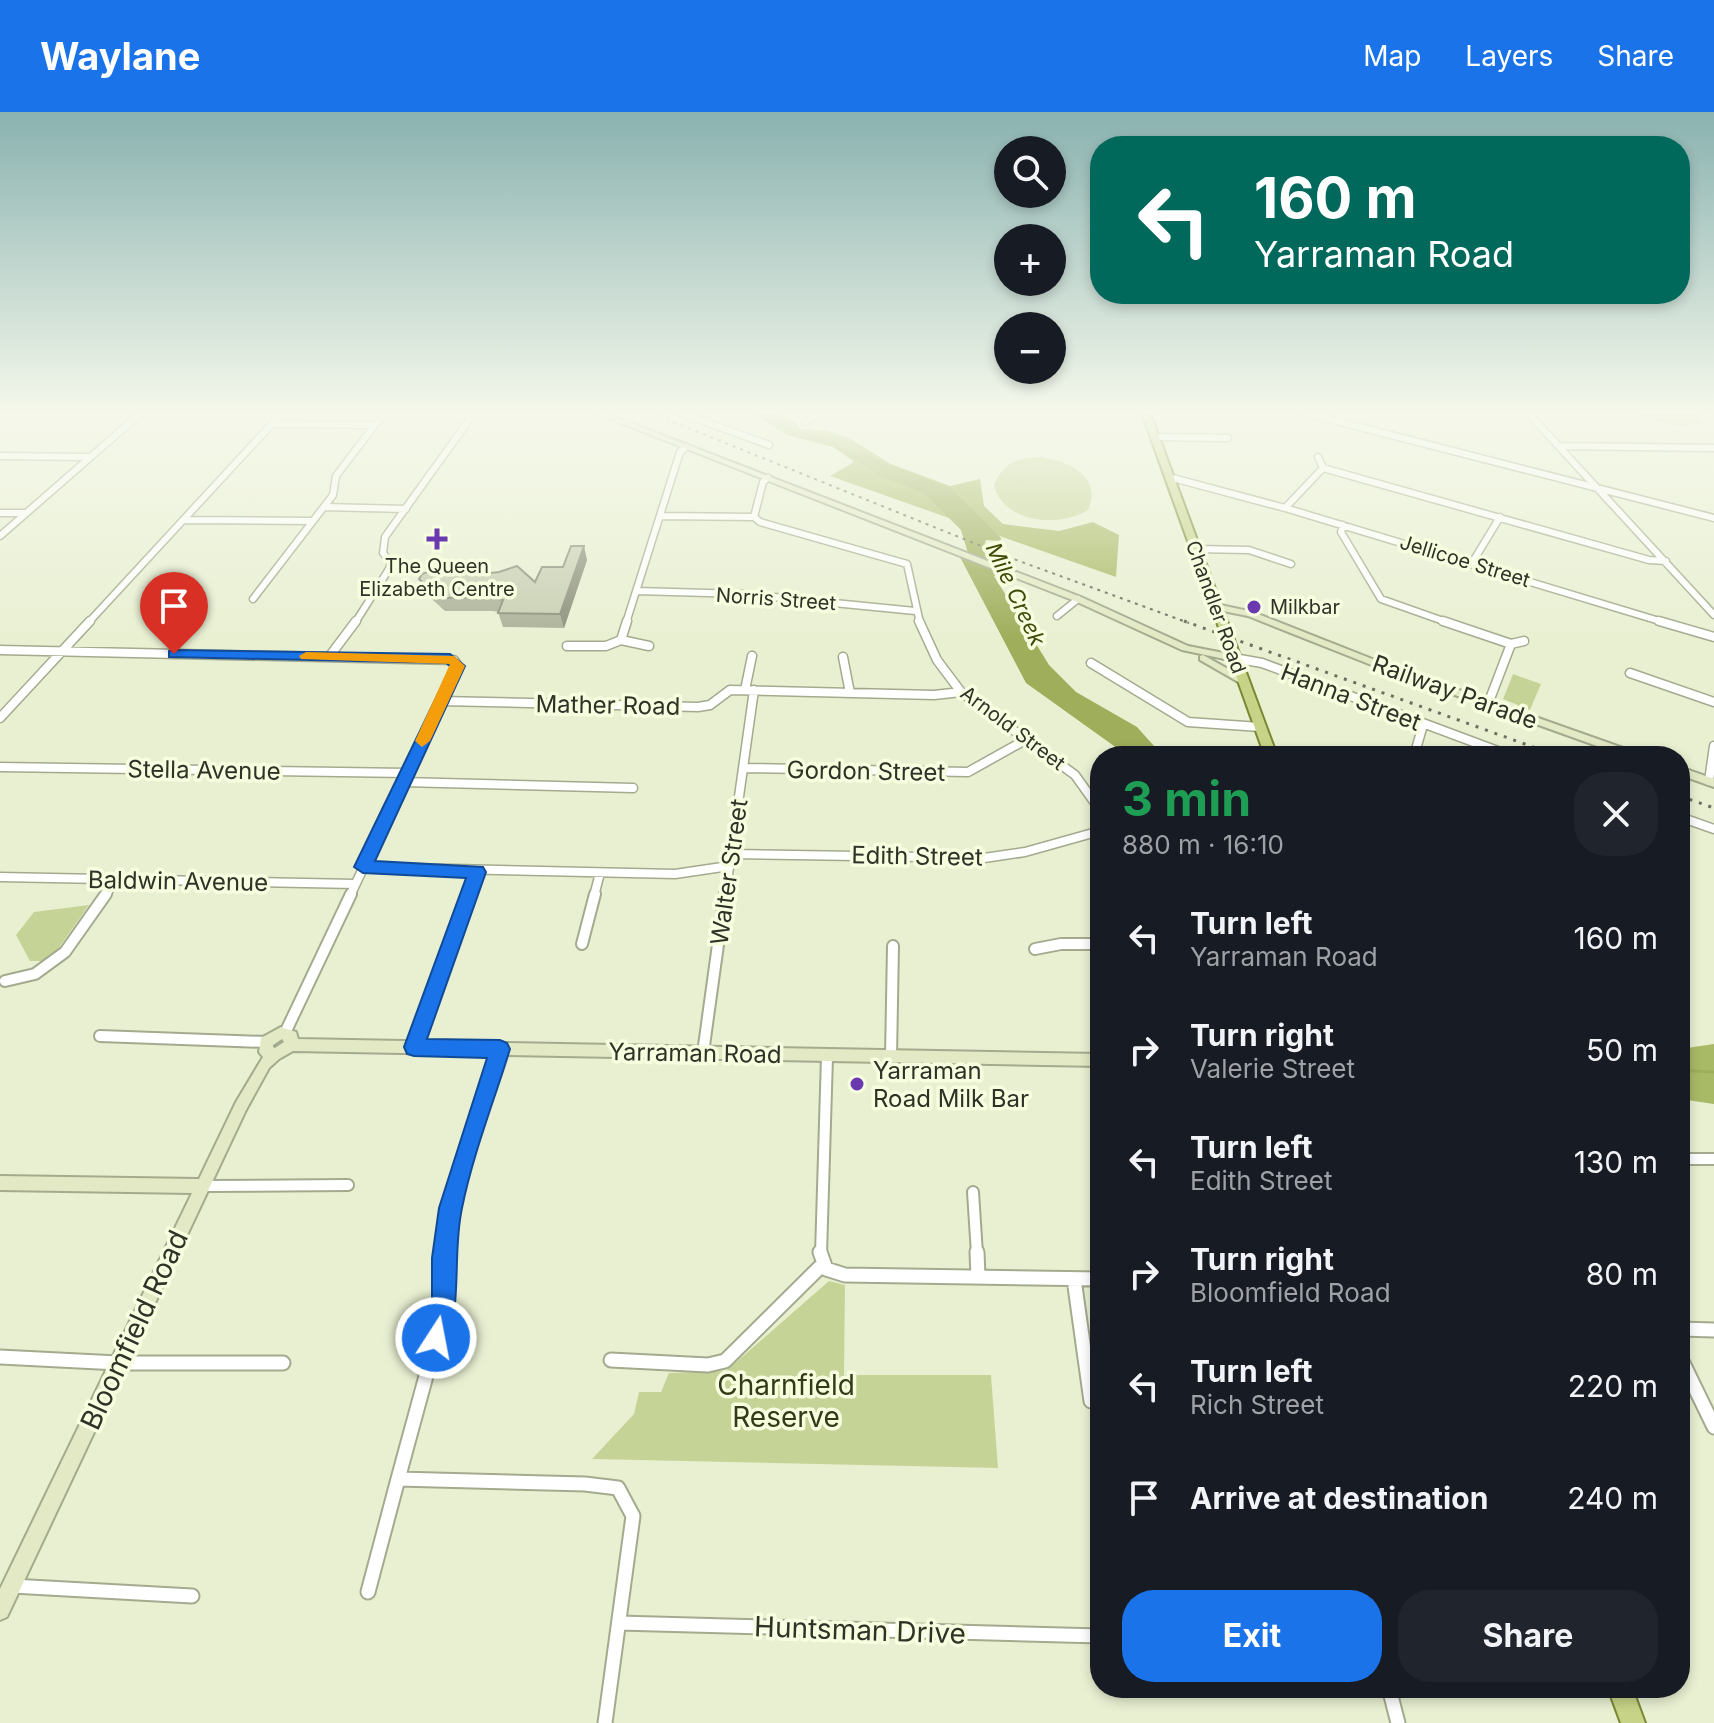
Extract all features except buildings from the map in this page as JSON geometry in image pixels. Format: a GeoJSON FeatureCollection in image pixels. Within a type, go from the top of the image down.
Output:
{"type":"FeatureCollection","features":[{"type":"Feature","properties":{"kind":"main road"},"geometry":{"type":"LineString","coordinates":[[794,488],[1078,599],[1182,647],[1243,681]]}},
{"type":"Feature","properties":{"kind":"main road","name":"Chandler Road"},"geometry":{"type":"LineString","coordinates":[[1173,488],[1267,746]]}},
{"type":"Feature","properties":{"kind":"main road","name":"Railway Parade"},"geometry":{"type":"LineString","coordinates":[[1217,611],[1276,626],[1608,746]]}},
{"type":"Feature","properties":{"kind":"main road"},"geometry":{"type":"LineString","coordinates":[[1182,647],[1232,652]]}},
{"type":"Feature","properties":{"kind":"main road"},"geometry":{"type":"LineString","coordinates":[[1203,658],[1223,662],[1232,652]]}},
{"type":"Feature","properties":{"kind":"main road"},"geometry":{"type":"LineString","coordinates":[[1690,774],[1712,782]]}},
{"type":"Feature","properties":{"kind":"main road"},"geometry":{"type":"LineString","coordinates":[[270,1048],[288,1039]]}},
{"type":"Feature","properties":{"kind":"main road","name":"Yarraman Road"},"geometry":{"type":"LineString","coordinates":[[288,1039],[414,1047],[1090,1060]]}},
{"type":"Feature","properties":{"kind":"main road","name":"Bloomfield Road"},"geometry":{"type":"LineString","coordinates":[[0,1610],[270,1048]]}},
{"type":"Feature","properties":{"kind":"main road"},"geometry":{"type":"LineString","coordinates":[[0,1183],[202,1186]]}},
{"type":"Feature","properties":{"kind":"main road"},"geometry":{"type":"LineString","coordinates":[[1624,1698],[1633,1723]]}},
{"type":"Feature","properties":{"kind":"street"},"geometry":{"type":"LineString","coordinates":[[0,536],[54,488]]}},
{"type":"Feature","properties":{"kind":"street"},"geometry":{"type":"LineString","coordinates":[[0,718],[213,488]]}},
{"type":"Feature","properties":{"kind":"street"},"geometry":{"type":"LineString","coordinates":[[253,599],[335,488]]}},
{"type":"Feature","properties":{"kind":"street"},"geometry":{"type":"LineString","coordinates":[[329,657],[389,569],[391,563],[383,553],[385,537],[421,488]]}},
{"type":"Feature","properties":{"kind":"street"},"geometry":{"type":"LineString","coordinates":[[621,640],[670,488]]}},
{"type":"Feature","properties":{"kind":"street"},"geometry":{"type":"LineString","coordinates":[[662,516],[754,517],[761,488]]}},
{"type":"Feature","properties":{"kind":"street","name":"Jellicoe Street"},"geometry":{"type":"LineString","coordinates":[[1211,488],[1714,637]]}},
{"type":"Feature","properties":{"kind":"street"},"geometry":{"type":"LineString","coordinates":[[1285,508],[1304,488]]}},
{"type":"Feature","properties":{"kind":"street"},"geometry":{"type":"LineString","coordinates":[[1396,488],[1649,560],[1666,561]]}},
{"type":"Feature","properties":{"kind":"street"},"geometry":{"type":"LineString","coordinates":[[1594,488],[1714,518]]}},
{"type":"Feature","properties":{"kind":"street"},"geometry":{"type":"LineString","coordinates":[[1601,490],[1714,615]]}},
{"type":"Feature","properties":{"kind":"street"},"geometry":{"type":"LineString","coordinates":[[324,507],[406,509]]}},
{"type":"Feature","properties":{"kind":"street"},"geometry":{"type":"LineString","coordinates":[[0,513],[26,513]]}},
{"type":"Feature","properties":{"kind":"street","name":"Arnold Street"},"geometry":{"type":"LineString","coordinates":[[754,517],[760,522],[907,564],[915,611],[925,644],[961,692],[1075,775],[1090,796]]}},
{"type":"Feature","properties":{"kind":"street"},"geometry":{"type":"LineString","coordinates":[[1472,563],[1500,517]]}},
{"type":"Feature","properties":{"kind":"street"},"geometry":{"type":"LineString","coordinates":[[184,520],[311,521]]}},
{"type":"Feature","properties":{"kind":"street"},"geometry":{"type":"LineString","coordinates":[[1343,525],[1341,532],[1381,599],[1511,644],[1524,641]]}},
{"type":"Feature","properties":{"kind":"street"},"geometry":{"type":"LineString","coordinates":[[1195,549],[1249,550],[1291,564]]}},
{"type":"Feature","properties":{"kind":"street","name":"Norris Street"},"geometry":{"type":"LineString","coordinates":[[637,591],[743,594],[915,611]]}},
{"type":"Feature","properties":{"kind":"street"},"geometry":{"type":"LineString","coordinates":[[1057,616],[1078,599]]}},
{"type":"Feature","properties":{"kind":"street"},"geometry":{"type":"LineString","coordinates":[[1701,600],[1714,601]]}},
{"type":"Feature","properties":{"kind":"street"},"geometry":{"type":"LineString","coordinates":[[567,646],[606,646],[621,640],[649,646]]}},
{"type":"Feature","properties":{"kind":"street"},"geometry":{"type":"LineString","coordinates":[[1488,704],[1511,644]]}},
{"type":"Feature","properties":{"kind":"street"},"geometry":{"type":"LineString","coordinates":[[0,650],[454,660],[458,666],[355,884],[288,1039]]}},
{"type":"Feature","properties":{"kind":"street","name":"Hanna Street"},"geometry":{"type":"LineString","coordinates":[[1232,652],[1483,746]]}},
{"type":"Feature","properties":{"kind":"street","name":"Walter Street"},"geometry":{"type":"LineString","coordinates":[[703,1053],[743,768],[752,656]]}},
{"type":"Feature","properties":{"kind":"street"},"geometry":{"type":"LineString","coordinates":[[843,657],[850,693]]}},
{"type":"Feature","properties":{"kind":"street"},"geometry":{"type":"LineString","coordinates":[[1091,663],[1188,722],[1260,727]]}},
{"type":"Feature","properties":{"kind":"street"},"geometry":{"type":"LineString","coordinates":[[1630,673],[1714,702]]}},
{"type":"Feature","properties":{"kind":"street","name":"Mather Road"},"geometry":{"type":"LineString","coordinates":[[441,701],[698,707],[710,705],[730,690],[934,695],[961,692]]}},
{"type":"Feature","properties":{"kind":"street"},"geometry":{"type":"LineString","coordinates":[[1417,746],[1423,725]]}},
{"type":"Feature","properties":{"kind":"street","name":"Gordon Street"},"geometry":{"type":"LineString","coordinates":[[743,768],[968,772],[1027,739]]}},
{"type":"Feature","properties":{"kind":"street"},"geometry":{"type":"LineString","coordinates":[[1712,782],[1714,746]]}},
{"type":"Feature","properties":{"kind":"street","name":"Stella Avenue"},"geometry":{"type":"LineString","coordinates":[[0,767],[408,773]]}},
{"type":"Feature","properties":{"kind":"street"},"geometry":{"type":"LineString","coordinates":[[403,782],[633,788]]}},
{"type":"Feature","properties":{"kind":"street"},"geometry":{"type":"LineString","coordinates":[[1690,821],[1714,829]]}},
{"type":"Feature","properties":{"kind":"street","name":"Edith Street"},"geometry":{"type":"LineString","coordinates":[[731,854],[1005,857],[1090,834]]}},
{"type":"Feature","properties":{"kind":"street"},"geometry":{"type":"LineString","coordinates":[[363,867],[477,872],[675,874],[729,866]]}},
{"type":"Feature","properties":{"kind":"street"},"geometry":{"type":"LineString","coordinates":[[414,1047],[477,872]]}},
{"type":"Feature","properties":{"kind":"street"},"geometry":{"type":"LineString","coordinates":[[582,944],[600,873]]}},
{"type":"Feature","properties":{"kind":"street","name":"Baldwin Avenue"},"geometry":{"type":"LineString","coordinates":[[0,877],[355,884]]}},
{"type":"Feature","properties":{"kind":"street"},"geometry":{"type":"LineString","coordinates":[[5,981],[35,974],[65,952],[115,881]]}},
{"type":"Feature","properties":{"kind":"street"},"geometry":{"type":"LineString","coordinates":[[1035,949],[1061,944],[1090,944]]}},
{"type":"Feature","properties":{"kind":"street"},"geometry":{"type":"LineString","coordinates":[[891,1057],[893,946]]}},
{"type":"Feature","properties":{"kind":"street"},"geometry":{"type":"LineString","coordinates":[[100,1036],[270,1048]]}},
{"type":"Feature","properties":{"kind":"street"},"geometry":{"type":"LineString","coordinates":[[368,1592],[444,1310],[444,1258],[450,1208],[500,1049]]}},
{"type":"Feature","properties":{"kind":"street"},"geometry":{"type":"LineString","coordinates":[[827,1057],[819,1249],[826,1269],[845,1275],[1090,1279]]}},
{"type":"Feature","properties":{"kind":"street"},"geometry":{"type":"LineString","coordinates":[[1690,1159],[1714,1159]]}},
{"type":"Feature","properties":{"kind":"street"},"geometry":{"type":"LineString","coordinates":[[202,1186],[348,1185]]}},
{"type":"Feature","properties":{"kind":"street"},"geometry":{"type":"LineString","coordinates":[[973,1192],[978,1277]]}},
{"type":"Feature","properties":{"kind":"street"},"geometry":{"type":"LineString","coordinates":[[611,1360],[708,1365],[725,1361],[823,1264]]}},
{"type":"Feature","properties":{"kind":"street"},"geometry":{"type":"LineString","coordinates":[[1074,1279],[1090,1394]]}},
{"type":"Feature","properties":{"kind":"street"},"geometry":{"type":"LineString","coordinates":[[1690,1329],[1714,1330]]}},
{"type":"Feature","properties":{"kind":"street"},"geometry":{"type":"LineString","coordinates":[[0,1357],[118,1363],[283,1363]]}},
{"type":"Feature","properties":{"kind":"street"},"geometry":{"type":"LineString","coordinates":[[1690,1378],[1714,1427]]}},
{"type":"Feature","properties":{"kind":"street"},"geometry":{"type":"LineString","coordinates":[[398,1479],[585,1484],[618,1488],[633,1516],[605,1723]]}},
{"type":"Feature","properties":{"kind":"street"},"geometry":{"type":"LineString","coordinates":[[12,1586],[192,1596]]}},
{"type":"Feature","properties":{"kind":"street","name":"Huntsman Drive"},"geometry":{"type":"LineString","coordinates":[[619,1623],[1090,1636]]}},
{"type":"Feature","properties":{"kind":"street"},"geometry":{"type":"LineString","coordinates":[[1392,1698],[1398,1723]]}},
{"type":"Feature","properties":{"kind":"green space"},"geometry":{"type":"Polygon","coordinates":[[[995,488],[1091,488],[1088,510],[1062,519],[1048,520],[1020,514],[999,498],[995,488]]]}},
{"type":"Feature","properties":{"kind":"green space"},"geometry":{"type":"Polygon","coordinates":[[[1513,674],[1541,684],[1530,710],[1503,699],[1513,674]]]}},
{"type":"Feature","properties":{"kind":"green space"},"geometry":{"type":"Polygon","coordinates":[[[89,905],[53,956],[44,961],[30,961],[16,935],[34,912],[89,905]]]}},
{"type":"Feature","properties":{"kind":"green space","name":"Charnfield Reserve"},"geometry":{"type":"Polygon","coordinates":[[[829,1281],[845,1285],[844,1375],[991,1375],[998,1468],[592,1459],[634,1414],[639,1392],[661,1392],[669,1373],[726,1371],[829,1281]]]}},
{"type":"Feature","properties":{"kind":"shaded area"},"geometry":{"type":"Polygon","coordinates":[[[864,488],[981,488],[984,506],[1003,524],[1059,531],[1093,522],[1119,535],[1116,577],[864,488]]]}},
{"type":"Feature","properties":{"kind":"shaded area"},"geometry":{"type":"Polygon","coordinates":[[[912,488],[952,489],[1001,538],[1001,541],[986,540],[984,546],[994,569],[1001,573],[994,576],[1049,665],[1076,692],[1137,727],[1154,746],[1114,746],[1026,683],[960,557],[970,560],[961,530],[924,493],[912,488]]]}},
{"type":"Feature","properties":{"kind":"shaded area"},"geometry":{"type":"Polygon","coordinates":[[[1714,1044],[1714,1104],[1690,1100],[1690,1048],[1714,1044]]]}},
{"type":"Feature","properties":{"kind":"waterway","name":"Mile Creek"},"geometry":{"type":"LineString","coordinates":[[1690,1071],[1714,1072]]}},
{"type":"Feature","properties":{"kind":"railway"},"geometry":{"type":"LineString","coordinates":[[838,488],[1011,558],[1189,623]]}},
{"type":"Feature","properties":{"kind":"railway"},"geometry":{"type":"LineString","coordinates":[[1184,621],[1530,746]]}},
{"type":"Feature","properties":{"kind":"railway"},"geometry":{"type":"LineString","coordinates":[[1690,800],[1714,808]]}},
{"type":"Feature","properties":{"kind":"slow traffic"},"geometry":{"type":"LineString","coordinates":[[306,656],[454,660],[458,666],[422,741]]}},
{"type":"Feature","properties":{"kind":"place","name":"The Queen Elizabeth Centre"},"geometry":{"type":"Point","coordinates":[437,539]}},
{"type":"Feature","properties":{"kind":"place","name":"Milkbar"},"geometry":{"type":"Point","coordinates":[1254,607]}},
{"type":"Feature","properties":{"kind":"place","name":"Yarraman Road Milk Bar"},"geometry":{"type":"Point","coordinates":[857,1084]}},
{"type":"Feature","properties":{"kind":"route"},"geometry":{"type":"LineString","coordinates":[[174,654],[450,658],[458,666],[363,867],[477,872],[414,1047],[500,1049],[450,1208],[444,1258],[444,1310],[436,1338]]}}]}
